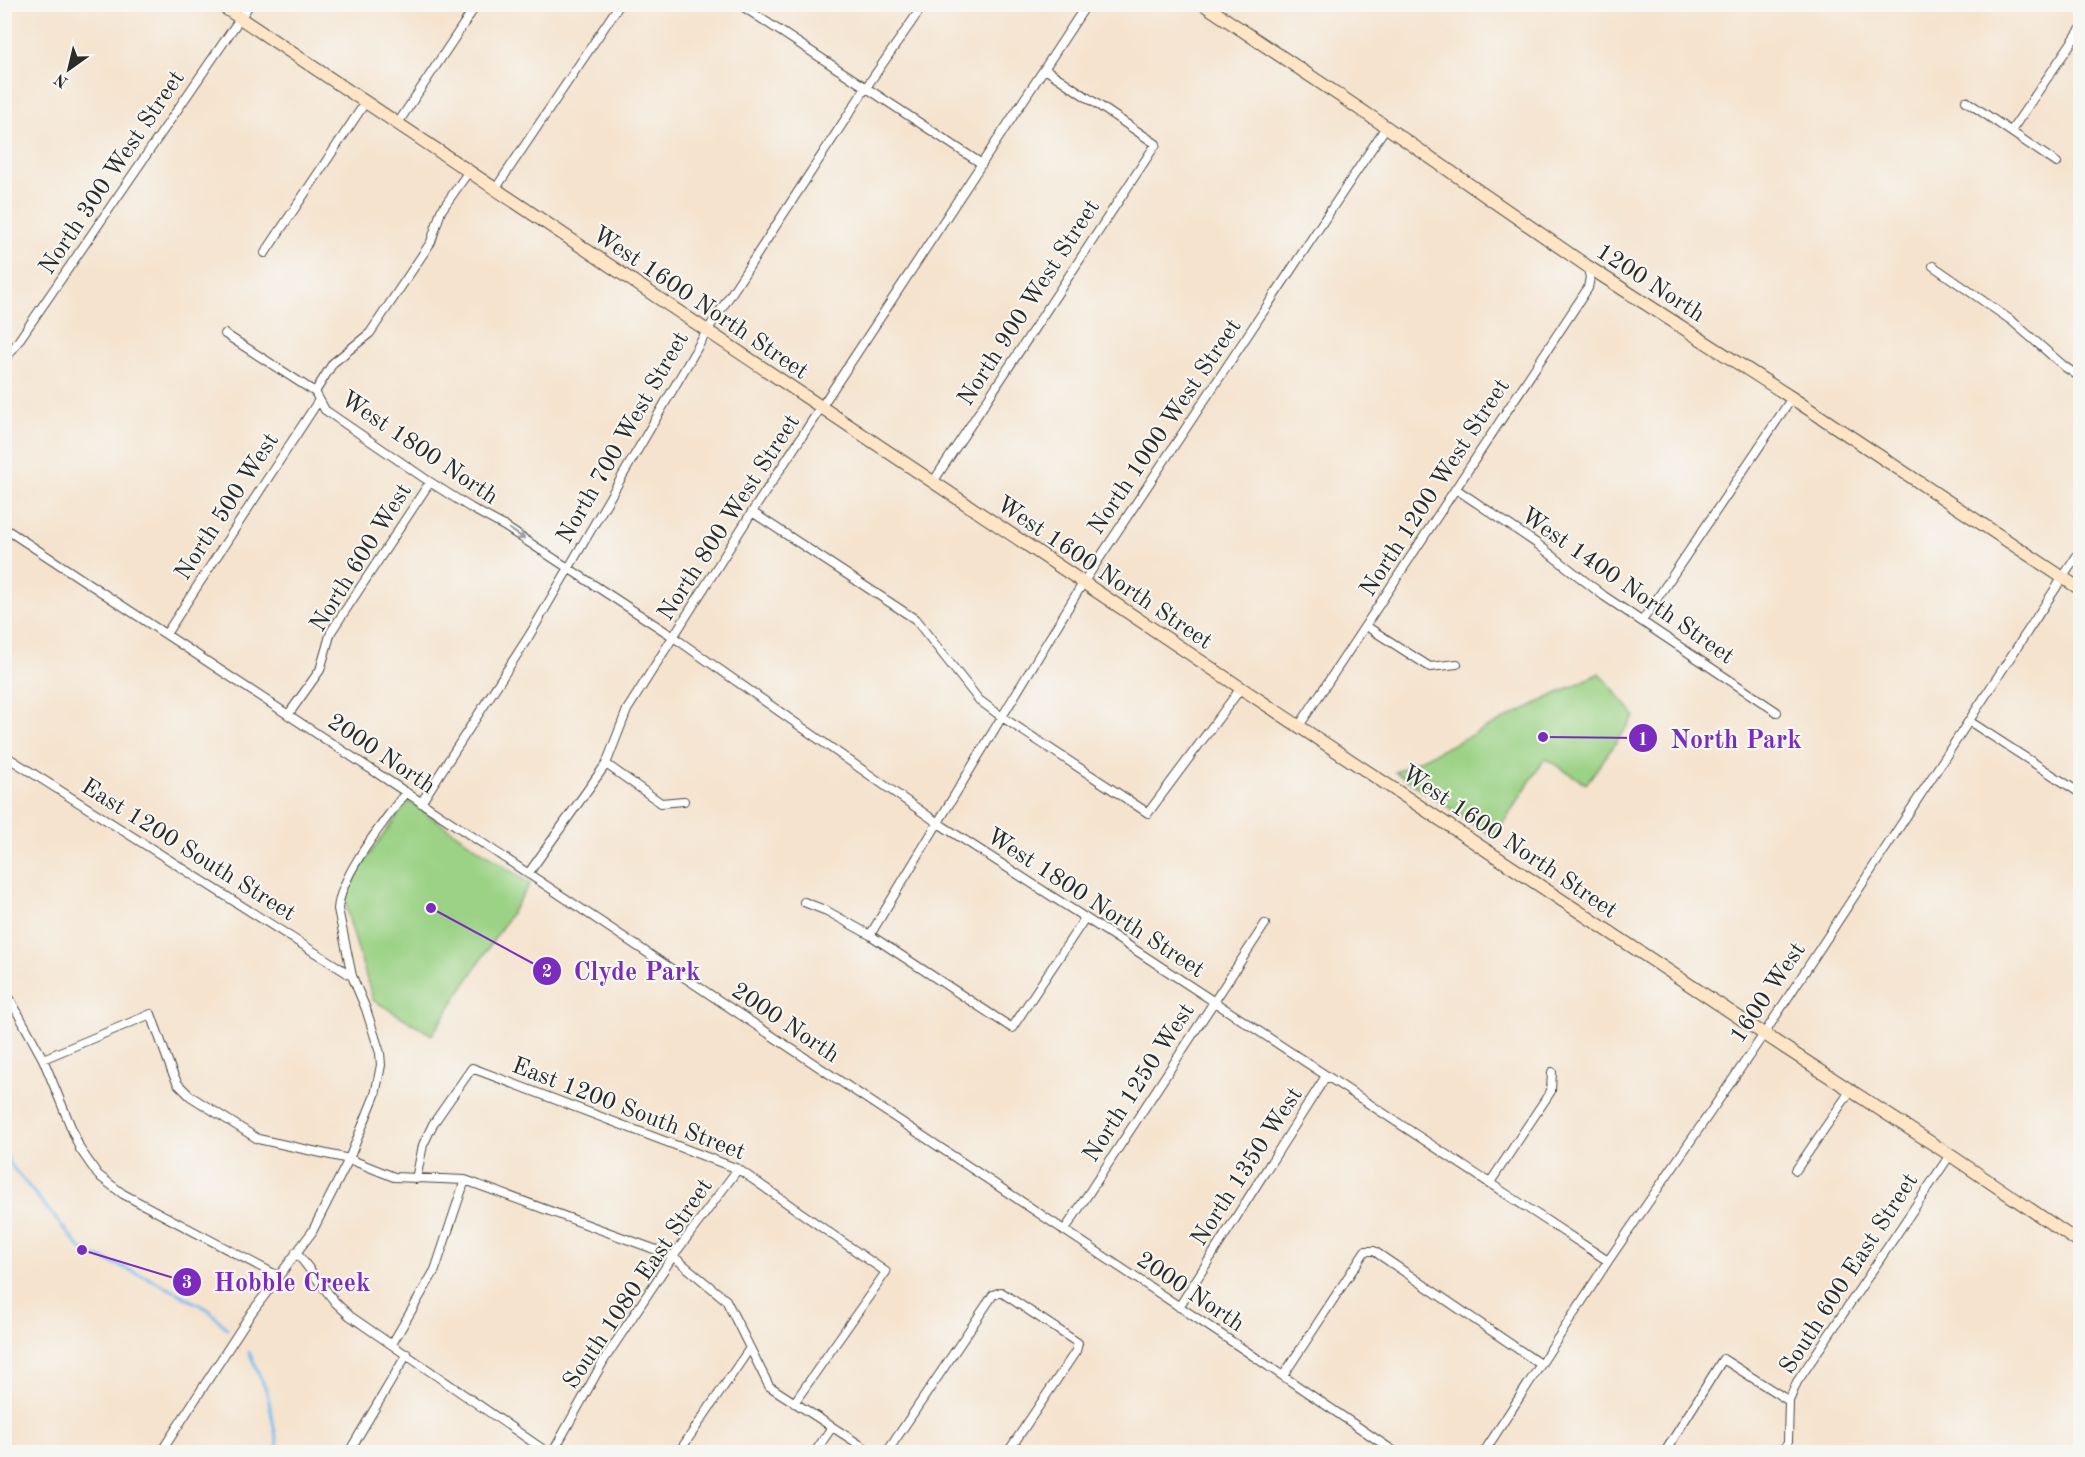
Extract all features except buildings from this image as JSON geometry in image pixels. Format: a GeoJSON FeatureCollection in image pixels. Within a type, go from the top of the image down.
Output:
{"type":"FeatureCollection","features":[{"type":"Feature","properties":{"kind":"street","name":"West 1600 North Street"},"geometry":{"type":"LineString","coordinates":[[219,4],[1083,583],[2080,1243]]}},
{"type":"Feature","properties":{"kind":"street","name":"North 300 West Street"},"geometry":{"type":"LineString","coordinates":[[4,362],[250,4]]}},
{"type":"Feature","properties":{"kind":"street"},"geometry":{"type":"LineString","coordinates":[[398,123],[477,4]]}},
{"type":"Feature","properties":{"kind":"street"},"geometry":{"type":"LineString","coordinates":[[496,188],[620,4]]}},
{"type":"Feature","properties":{"kind":"street"},"geometry":{"type":"LineString","coordinates":[[739,4],[982,164]]}},
{"type":"Feature","properties":{"kind":"street","name":"North 700 West Street"},"geometry":{"type":"LineString","coordinates":[[421,803],[529,636],[707,331],[865,89],[924,4]]}},
{"type":"Feature","properties":{"kind":"street","name":"North 800 West Street"},"geometry":{"type":"LineString","coordinates":[[528,874],[606,764],[627,710],[672,636],[1087,4]]}},
{"type":"Feature","properties":{"kind":"street","name":"1200 North"},"geometry":{"type":"LineString","coordinates":[[1203,4],[1587,266],[1792,398],[2080,589]]}},
{"type":"Feature","properties":{"kind":"street"},"geometry":{"type":"LineString","coordinates":[[2011,131],[2080,30]]}},
{"type":"Feature","properties":{"kind":"street","name":"North 900 West Street"},"geometry":{"type":"LineString","coordinates":[[933,482],[1156,144],[1045,69]]}},
{"type":"Feature","properties":{"kind":"street"},"geometry":{"type":"LineString","coordinates":[[1966,101],[2058,162]]}},
{"type":"Feature","properties":{"kind":"street"},"geometry":{"type":"LineString","coordinates":[[265,253],[365,103]]}},
{"type":"Feature","properties":{"kind":"street","name":"North 1000 West Street"},"geometry":{"type":"LineString","coordinates":[[870,935],[1083,583],[1386,127]]}},
{"type":"Feature","properties":{"kind":"street","name":"North 500 West"},"geometry":{"type":"LineString","coordinates":[[166,634],[317,396],[333,363],[370,333],[431,242],[441,211],[469,171]]}},
{"type":"Feature","properties":{"kind":"street","name":"North 1200 West Street"},"geometry":{"type":"LineString","coordinates":[[1299,726],[1588,288],[1590,277],[1587,266]]}},
{"type":"Feature","properties":{"kind":"street"},"geometry":{"type":"LineString","coordinates":[[1933,266],[2012,321],[2065,367],[2080,377]]}},
{"type":"Feature","properties":{"kind":"street","name":"West 1800 North"},"geometry":{"type":"LineString","coordinates":[[225,334],[317,396],[325,410],[430,482],[569,567]]}},
{"type":"Feature","properties":{"kind":"street"},"geometry":{"type":"LineString","coordinates":[[1642,621],[1792,398]]}},
{"type":"Feature","properties":{"kind":"street","name":"North 600 West"},"geometry":{"type":"LineString","coordinates":[[288,715],[320,670],[331,632],[430,482]]}},
{"type":"Feature","properties":{"kind":"street","name":"West 1400 North Street"},"geometry":{"type":"LineString","coordinates":[[1456,489],[1536,543],[1604,596],[1777,712]]}},
{"type":"Feature","properties":{"kind":"street"},"geometry":{"type":"LineString","coordinates":[[752,513],[915,619],[979,700],[1148,813],[1241,688]]}},
{"type":"Feature","properties":{"kind":"street","name":"2000 North"},"geometry":{"type":"LineString","coordinates":[[4,528],[406,792],[1395,1452]]}},
{"type":"Feature","properties":{"kind":"street","name":"1600 West"},"geometry":{"type":"LineString","coordinates":[[1484,1452],[1608,1261],[1764,1034],[2080,551]]}},
{"type":"Feature","properties":{"kind":"street","name":"West 1800 North Street"},"geometry":{"type":"LineString","coordinates":[[569,567],[672,636],[938,823],[1608,1261]]}},
{"type":"Feature","properties":{"kind":"street"},"geometry":{"type":"LineString","coordinates":[[1366,626],[1430,667],[1457,664]]}},
{"type":"Feature","properties":{"kind":"street"},"geometry":{"type":"LineString","coordinates":[[1969,721],[2080,793]]}},
{"type":"Feature","properties":{"kind":"street","name":"East 1200 South Street"},"geometry":{"type":"LineString","coordinates":[[4,755],[352,976]]}},
{"type":"Feature","properties":{"kind":"street"},"geometry":{"type":"LineString","coordinates":[[606,764],[661,803],[684,801]]}},
{"type":"Feature","properties":{"kind":"street"},"geometry":{"type":"LineString","coordinates":[[161,1452],[246,1322],[312,1232],[349,1158],[375,1095],[381,1065],[377,1039],[352,976],[338,909],[342,889],[350,872],[406,792]]}},
{"type":"Feature","properties":{"kind":"street"},"geometry":{"type":"LineString","coordinates":[[804,902],[827,911],[870,935],[1012,1028],[1085,918]]}},
{"type":"Feature","properties":{"kind":"street","name":"North 1250 West"},"geometry":{"type":"LineString","coordinates":[[1064,1230],[1265,924]]}},
{"type":"Feature","properties":{"kind":"street"},"geometry":{"type":"LineString","coordinates":[[4,988],[43,1059],[80,1149],[93,1169],[123,1194],[278,1276]]}},
{"type":"Feature","properties":{"kind":"street"},"geometry":{"type":"LineString","coordinates":[[43,1059],[150,1014],[178,1084],[190,1096],[258,1139],[349,1158],[394,1177],[465,1180],[673,1256],[726,1300],[769,1386],[871,1452]]}},
{"type":"Feature","properties":{"kind":"street","name":"East 1200 South Street"},"geometry":{"type":"LineString","coordinates":[[416,1179],[423,1145],[433,1124],[472,1068],[738,1169],[886,1272],[794,1403]]}},
{"type":"Feature","properties":{"kind":"street"},"geometry":{"type":"LineString","coordinates":[[1489,1184],[1551,1091],[1552,1072]]}},
{"type":"Feature","properties":{"kind":"street","name":"North 1350 West"},"geometry":{"type":"LineString","coordinates":[[1179,1307],[1326,1076]]}},
{"type":"Feature","properties":{"kind":"street"},"geometry":{"type":"LineString","coordinates":[[1796,1170],[1851,1090]]}},
{"type":"Feature","properties":{"kind":"street","name":"South 600 East Street"},"geometry":{"type":"LineString","coordinates":[[1784,1452],[1788,1441],[1789,1401],[1797,1382],[1950,1155]]}},
{"type":"Feature","properties":{"kind":"street","name":"South 1080 East Street"},"geometry":{"type":"LineString","coordinates":[[553,1452],[603,1360],[673,1256],[738,1169]]}},
{"type":"Feature","properties":{"kind":"street"},"geometry":{"type":"LineString","coordinates":[[392,1344],[435,1270],[465,1180]]}},
{"type":"Feature","properties":{"kind":"street"},"geometry":{"type":"LineString","coordinates":[[1283,1376],[1365,1251],[1374,1251],[1540,1364]]}},
{"type":"Feature","properties":{"kind":"street"},"geometry":{"type":"LineString","coordinates":[[296,1252],[335,1302],[350,1316],[547,1452]]}},
{"type":"Feature","properties":{"kind":"street"},"geometry":{"type":"LineString","coordinates":[[887,1452],[993,1295],[1001,1292],[1078,1342],[1076,1351],[1008,1452]]}},
{"type":"Feature","properties":{"kind":"street"},"geometry":{"type":"LineString","coordinates":[[679,1452],[750,1348]]}},
{"type":"Feature","properties":{"kind":"street"},"geometry":{"type":"LineString","coordinates":[[348,1452],[407,1354]]}},
{"type":"Feature","properties":{"kind":"street"},"geometry":{"type":"LineString","coordinates":[[1665,1452],[1723,1359],[1789,1401]]}},
{"type":"Feature","properties":{"kind":"street"},"geometry":{"type":"LineString","coordinates":[[815,1452],[832,1427]]}},
{"type":"Feature","properties":{"kind":"green space"},"geometry":{"type":"Polygon","coordinates":[[[1600,673],[1635,716],[1586,784],[1545,758],[1494,837],[1395,772],[1600,673]]]}},
{"type":"Feature","properties":{"kind":"green space"},"geometry":{"type":"Polygon","coordinates":[[[408,801],[530,884],[432,1035],[373,1000],[349,919],[345,896],[358,870],[408,801]]]}},
{"type":"Feature","properties":{"kind":"waterway"},"geometry":{"type":"LineString","coordinates":[[4,1149],[10,1164],[82,1250],[153,1280],[209,1310],[227,1329]]}},
{"type":"Feature","properties":{"kind":"waterway"},"geometry":{"type":"LineString","coordinates":[[249,1352],[267,1392],[279,1452]]}},
{"type":"Feature","properties":{"kind":"place","name":"North Park"},"geometry":{"type":"Point","coordinates":[1543,737]}},
{"type":"Feature","properties":{"kind":"place","name":"Clyde Park"},"geometry":{"type":"Point","coordinates":[431,908]}},
{"type":"Feature","properties":{"kind":"place","name":"Hobble Creek"},"geometry":{"type":"Point","coordinates":[82,1250]}}]}
